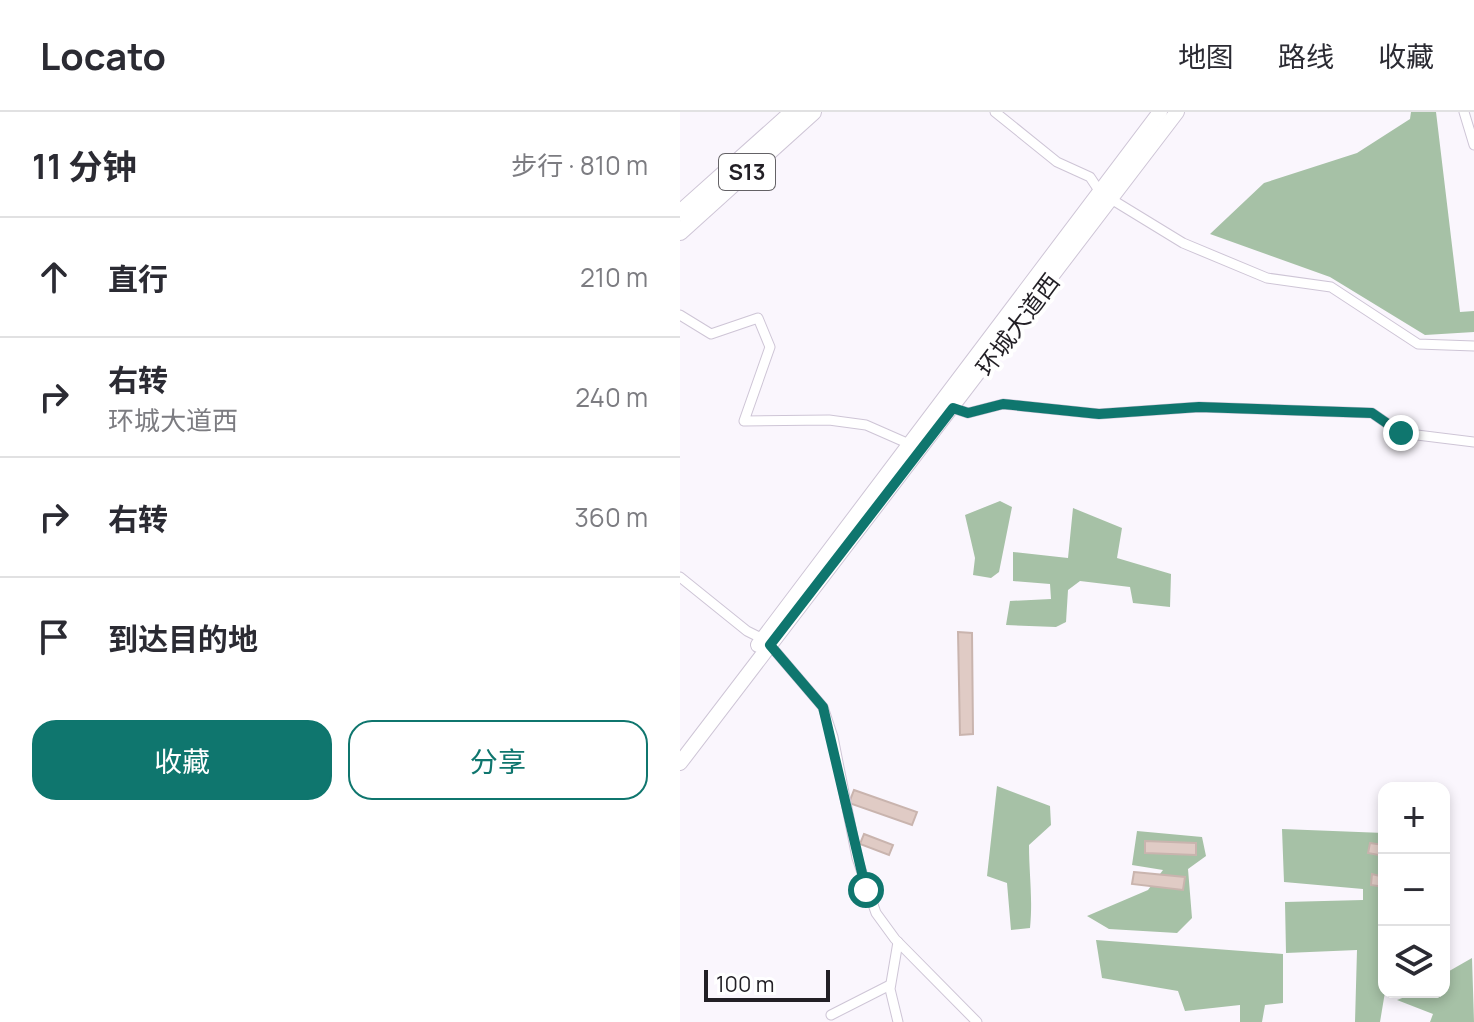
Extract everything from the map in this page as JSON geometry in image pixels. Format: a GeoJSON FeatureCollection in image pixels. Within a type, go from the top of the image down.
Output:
{"type":"FeatureCollection","features":[{"type":"Feature","properties":{"kind":"highway","name":"S13"},"geometry":{"type":"LineString","coordinates":[[680,213],[793,112]]}},
{"type":"Feature","properties":{"kind":"highway","name":"S13"},"geometry":{"type":"LineString","coordinates":[[680,232],[813,112]]}},
{"type":"Feature","properties":{"kind":"main road","name":"环城大道西"},"geometry":{"type":"LineString","coordinates":[[682,752],[953,408],[1106,196],[1160,112]]}},
{"type":"Feature","properties":{"kind":"main road","name":"环城大道西"},"geometry":{"type":"LineString","coordinates":[[766,642],[907,443],[1177,112]]}},
{"type":"Feature","properties":{"kind":"street"},"geometry":{"type":"LineString","coordinates":[[995,112],[1057,162],[1090,177],[1106,196],[1183,243],[1267,278],[1331,287],[1418,344],[1474,346]]}},
{"type":"Feature","properties":{"kind":"street"},"geometry":{"type":"LineString","coordinates":[[1464,112],[1474,145]]}},
{"type":"Feature","properties":{"kind":"street"},"geometry":{"type":"LineString","coordinates":[[680,315],[711,334],[758,318],[770,347],[744,421],[829,420],[866,425],[907,443]]}},
{"type":"Feature","properties":{"kind":"street"},"geometry":{"type":"LineString","coordinates":[[953,408],[968,413],[1003,404],[1099,414],[1199,407],[1372,413],[1401,433],[1474,442]]}},
{"type":"Feature","properties":{"kind":"street"},"geometry":{"type":"LineString","coordinates":[[680,577],[747,631],[766,642],[823,707],[866,890],[876,913],[898,942],[977,1022]]}},
{"type":"Feature","properties":{"kind":"street"},"geometry":{"type":"LineString","coordinates":[[898,942],[890,985],[898,1022]]}},
{"type":"Feature","properties":{"kind":"street"},"geometry":{"type":"LineString","coordinates":[[831,1015],[890,985]]}},
{"type":"Feature","properties":{"kind":"green space"},"geometry":{"type":"Polygon","coordinates":[[[1411,112],[1436,112],[1460,312],[1474,311],[1474,332],[1425,335],[1330,277],[1210,234],[1264,183],[1357,153],[1410,119],[1411,112]]]}},
{"type":"Feature","properties":{"kind":"green space"},"geometry":{"type":"Polygon","coordinates":[[[1000,501],[1012,507],[999,572],[991,578],[973,575],[975,558],[965,515],[1000,501]]]}},
{"type":"Feature","properties":{"kind":"green space"},"geometry":{"type":"Polygon","coordinates":[[[1073,508],[1122,528],[1117,558],[1171,574],[1170,607],[1133,603],[1130,587],[1080,581],[1068,590],[1066,622],[1056,627],[1006,625],[1010,601],[1051,599],[1050,584],[1013,581],[1013,552],[1068,558],[1073,508]]]}},
{"type":"Feature","properties":{"kind":"green space"},"geometry":{"type":"Polygon","coordinates":[[[997,786],[1050,806],[1051,825],[1029,845],[1030,928],[1011,930],[1007,883],[987,876],[997,786]]]}},
{"type":"Feature","properties":{"kind":"green space"},"geometry":{"type":"Polygon","coordinates":[[[1282,829],[1378,833],[1378,998],[1384,998],[1380,1022],[1355,1022],[1357,950],[1286,953],[1285,902],[1363,900],[1363,889],[1284,882],[1282,829]]]}},
{"type":"Feature","properties":{"kind":"green space"},"geometry":{"type":"Polygon","coordinates":[[[1137,831],[1202,837],[1206,856],[1188,869],[1192,918],[1177,933],[1109,929],[1087,916],[1148,890],[1163,870],[1132,865],[1137,831]]]}},
{"type":"Feature","properties":{"kind":"green space"},"geometry":{"type":"Polygon","coordinates":[[[1096,940],[1283,954],[1283,1003],[1265,1005],[1262,1022],[1240,1022],[1240,1005],[1185,1011],[1178,991],[1102,978],[1096,940]]]}},
{"type":"Feature","properties":{"kind":"green space"},"geometry":{"type":"Polygon","coordinates":[[[1472,958],[1474,1022],[1430,1022],[1433,1014],[1397,1000],[1450,998],[1450,971],[1472,958]]]}},
{"type":"Feature","properties":{"kind":"building"},"geometry":{"type":"Polygon","coordinates":[[[958,632],[972,633],[973,734],[960,735],[958,632]]]}},
{"type":"Feature","properties":{"kind":"building"},"geometry":{"type":"Polygon","coordinates":[[[854,790],[917,812],[912,825],[849,803],[854,790]]]}},
{"type":"Feature","properties":{"kind":"building"},"geometry":{"type":"Polygon","coordinates":[[[864,834],[893,845],[889,855],[860,844],[864,834]]]}},
{"type":"Feature","properties":{"kind":"building"},"geometry":{"type":"Polygon","coordinates":[[[1145,841],[1196,843],[1196,855],[1145,853],[1145,841]]]}},
{"type":"Feature","properties":{"kind":"building"},"geometry":{"type":"Polygon","coordinates":[[[1370,843],[1378,844],[1378,855],[1368,853],[1370,843]]]}},
{"type":"Feature","properties":{"kind":"building"},"geometry":{"type":"Polygon","coordinates":[[[1134,872],[1185,877],[1183,890],[1132,884],[1134,872]]]}},
{"type":"Feature","properties":{"kind":"building"},"geometry":{"type":"Polygon","coordinates":[[[1372,874],[1378,876],[1378,886],[1371,885],[1372,874]]]}},
{"type":"Feature","properties":{"kind":"route"},"geometry":{"type":"LineString","coordinates":[[866,890],[843,796],[833,737],[823,707],[770,645],[953,408],[968,413],[1003,404],[1099,414],[1199,407],[1372,413],[1401,433]]}}]}
